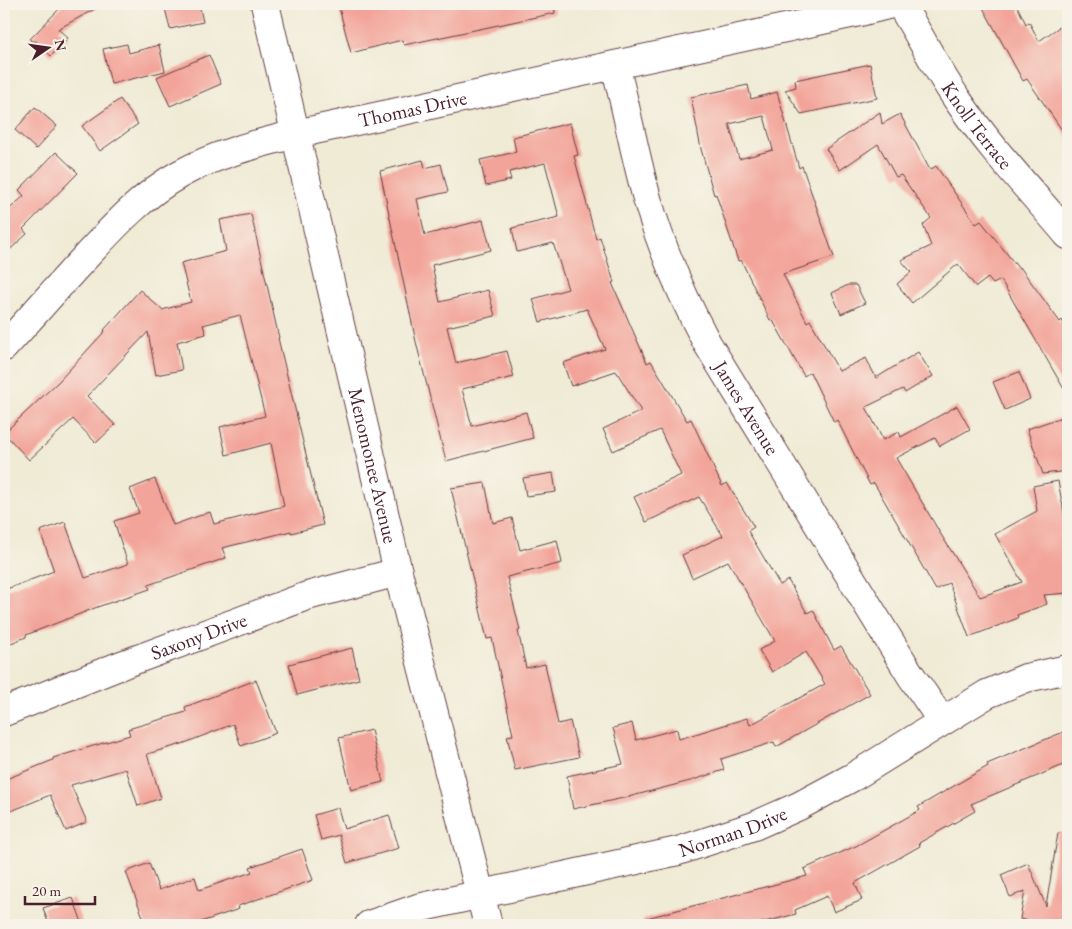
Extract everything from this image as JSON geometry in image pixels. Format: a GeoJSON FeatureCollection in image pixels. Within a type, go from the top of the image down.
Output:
{"type":"FeatureCollection","features":[{"type":"Feature","properties":{"kind":"street","name":"Menomonee Avenue"},"geometry":{"type":"LineString","coordinates":[[265,4],[398,572],[488,925]]}},
{"type":"Feature","properties":{"kind":"street","name":"Thomas Drive"},"geometry":{"type":"LineString","coordinates":[[4,347],[116,224],[150,194],[179,174],[206,161],[238,149],[296,134],[892,4]]}},
{"type":"Feature","properties":{"kind":"street","name":"Knoll Terrace"},"geometry":{"type":"LineString","coordinates":[[900,4],[958,102],[984,137],[1068,235]]}},
{"type":"Feature","properties":{"kind":"street","name":"James Avenue"},"geometry":{"type":"LineString","coordinates":[[616,65],[648,202],[660,238],[688,307],[718,360],[910,674],[942,721]]}},
{"type":"Feature","properties":{"kind":"street","name":"Saxony Drive"},"geometry":{"type":"LineString","coordinates":[[4,712],[124,664],[307,596],[398,572]]}},
{"type":"Feature","properties":{"kind":"street","name":"Norman Drive"},"geometry":{"type":"LineString","coordinates":[[370,925],[418,908],[678,851],[754,826],[799,806],[853,777],[986,694],[1026,678],[1068,669]]}},
{"type":"Feature","properties":{"kind":"building"},"geometry":{"type":"Polygon","coordinates":[[[64,4],[104,4],[58,29],[68,38],[51,56],[36,41],[32,42],[30,39],[64,4]]]}},
{"type":"Feature","properties":{"kind":"building"},"geometry":{"type":"Polygon","coordinates":[[[164,4],[199,4],[203,22],[170,29],[164,4]]]}},
{"type":"Feature","properties":{"kind":"building"},"geometry":{"type":"Polygon","coordinates":[[[338,4],[554,4],[555,13],[404,45],[402,40],[351,53],[338,4]]]}},
{"type":"Feature","properties":{"kind":"building"},"geometry":{"type":"Polygon","coordinates":[[[981,4],[1016,4],[1026,24],[1029,22],[1039,41],[1068,21],[1068,139],[1027,79],[1023,81],[981,4]]]}},
{"type":"Feature","properties":{"kind":"building"},"geometry":{"type":"Polygon","coordinates":[[[127,44],[129,53],[159,45],[165,71],[111,84],[103,49],[127,44]]]}},
{"type":"Feature","properties":{"kind":"building"},"geometry":{"type":"Polygon","coordinates":[[[209,55],[221,84],[170,106],[157,77],[209,55]]]}},
{"type":"Feature","properties":{"kind":"building"},"geometry":{"type":"Polygon","coordinates":[[[870,64],[877,98],[801,114],[785,90],[796,87],[795,80],[870,64]]]}},
{"type":"Feature","properties":{"kind":"building"},"geometry":{"type":"Polygon","coordinates":[[[748,85],[751,99],[777,92],[799,168],[802,166],[834,257],[783,274],[807,322],[810,320],[839,371],[866,358],[876,378],[918,352],[933,376],[905,393],[903,389],[866,407],[883,440],[899,432],[901,437],[957,406],[970,429],[940,446],[935,438],[896,458],[980,597],[1022,582],[995,534],[1037,511],[1033,486],[1058,481],[1068,534],[1068,593],[1044,595],[1047,604],[1017,615],[1018,618],[969,637],[949,583],[936,590],[874,483],[870,485],[837,420],[834,422],[810,372],[804,376],[772,319],[770,320],[741,260],[738,261],[716,194],[714,195],[701,149],[691,97],[748,85]],[[764,116],[729,124],[739,159],[773,150],[764,116]]]}},
{"type":"Feature","properties":{"kind":"building"},"geometry":{"type":"Polygon","coordinates":[[[120,99],[138,124],[100,151],[82,126],[120,99]]]}},
{"type":"Feature","properties":{"kind":"building"},"geometry":{"type":"Polygon","coordinates":[[[35,107],[57,126],[36,149],[15,130],[35,107]]]}},
{"type":"Feature","properties":{"kind":"building"},"geometry":{"type":"Polygon","coordinates":[[[880,112],[882,124],[900,114],[930,170],[936,166],[976,224],[981,221],[1019,269],[1020,267],[1060,322],[1062,320],[1068,332],[1068,396],[1001,280],[993,284],[988,278],[976,287],[958,264],[912,303],[897,284],[911,272],[901,260],[931,246],[923,225],[931,218],[901,175],[896,177],[878,144],[840,170],[826,149],[880,112]]]}},
{"type":"Feature","properties":{"kind":"building"},"geometry":{"type":"Polygon","coordinates":[[[570,123],[578,155],[574,156],[596,239],[600,237],[614,282],[612,283],[647,363],[651,361],[687,421],[691,419],[722,486],[727,483],[754,527],[748,531],[780,585],[788,580],[807,613],[813,610],[834,650],[841,646],[870,694],[776,747],[774,742],[721,759],[724,770],[690,781],[573,809],[567,776],[623,764],[613,728],[632,723],[636,740],[677,729],[679,739],[747,718],[750,725],[825,684],[806,652],[772,672],[759,650],[775,641],[728,561],[692,578],[682,555],[723,536],[699,497],[646,522],[634,497],[681,475],[660,430],[613,451],[603,429],[641,411],[616,371],[571,386],[563,363],[605,349],[587,309],[540,322],[533,299],[568,289],[553,243],[517,252],[512,228],[559,217],[545,163],[509,172],[511,180],[486,186],[480,160],[516,152],[513,137],[570,123]]]}},
{"type":"Feature","properties":{"kind":"building"},"geometry":{"type":"Polygon","coordinates":[[[56,152],[78,173],[23,229],[27,234],[4,255],[4,207],[7,211],[24,196],[19,190],[56,152]]]}},
{"type":"Feature","properties":{"kind":"building"},"geometry":{"type":"Polygon","coordinates":[[[423,160],[425,168],[441,164],[448,192],[417,199],[425,235],[483,220],[491,250],[432,265],[440,302],[488,290],[495,316],[447,327],[456,363],[507,351],[514,377],[462,389],[472,426],[526,412],[533,438],[446,461],[416,342],[380,171],[423,160]]]}},
{"type":"Feature","properties":{"kind":"building"},"geometry":{"type":"Polygon","coordinates":[[[251,214],[278,338],[323,525],[222,548],[226,558],[148,585],[150,589],[100,606],[26,635],[26,637],[4,646],[4,590],[54,571],[40,531],[65,522],[85,578],[128,564],[114,521],[139,513],[130,489],[155,479],[173,525],[210,512],[214,524],[284,506],[271,443],[226,455],[220,427],[265,416],[240,315],[203,325],[206,334],[177,342],[182,370],[156,375],[148,332],[87,396],[115,425],[96,443],[73,419],[29,460],[4,433],[59,381],[140,290],[162,310],[191,302],[181,263],[226,251],[220,220],[251,214]]]}},
{"type":"Feature","properties":{"kind":"building"},"geometry":{"type":"Polygon","coordinates":[[[848,285],[856,285],[865,303],[841,314],[832,293],[848,285]]]}},
{"type":"Feature","properties":{"kind":"building"},"geometry":{"type":"Polygon","coordinates":[[[1019,372],[1030,399],[1005,410],[993,382],[1019,372]]]}},
{"type":"Feature","properties":{"kind":"building"},"geometry":{"type":"Polygon","coordinates":[[[1068,415],[1068,471],[1043,474],[1027,429],[1068,415]]]}},
{"type":"Feature","properties":{"kind":"building"},"geometry":{"type":"Polygon","coordinates":[[[553,473],[556,492],[526,496],[523,478],[553,473]]]}},
{"type":"Feature","properties":{"kind":"building"},"geometry":{"type":"Polygon","coordinates":[[[485,483],[493,523],[512,518],[520,550],[557,540],[562,563],[507,577],[520,630],[518,631],[526,668],[545,664],[558,724],[570,721],[579,757],[515,770],[507,736],[513,735],[492,638],[487,639],[451,488],[485,483]]]}},
{"type":"Feature","properties":{"kind":"building"},"geometry":{"type":"Polygon","coordinates":[[[352,648],[359,679],[297,695],[289,664],[352,648]]]}},
{"type":"Feature","properties":{"kind":"building"},"geometry":{"type":"Polygon","coordinates":[[[256,680],[276,733],[241,746],[233,724],[182,744],[147,754],[161,798],[138,806],[126,769],[71,785],[87,822],[66,831],[50,795],[4,814],[4,780],[53,760],[53,758],[130,735],[128,729],[186,712],[185,707],[256,680]]]}},
{"type":"Feature","properties":{"kind":"building"},"geometry":{"type":"Polygon","coordinates":[[[371,730],[383,782],[351,790],[339,738],[371,730]]]}},
{"type":"Feature","properties":{"kind":"building"},"geometry":{"type":"Polygon","coordinates":[[[1068,730],[1068,763],[971,804],[975,811],[919,843],[920,846],[855,883],[862,900],[834,912],[827,896],[795,910],[796,914],[753,925],[644,925],[643,919],[807,876],[804,869],[858,845],[920,810],[918,807],[988,766],[987,764],[1068,730]]]}},
{"type":"Feature","properties":{"kind":"building"},"geometry":{"type":"Polygon","coordinates":[[[338,808],[344,829],[389,815],[399,848],[347,863],[339,835],[321,840],[314,815],[338,808]]]}},
{"type":"Feature","properties":{"kind":"building"},"geometry":{"type":"Polygon","coordinates":[[[1058,833],[1068,834],[1068,925],[1042,925],[1020,919],[1025,891],[1010,897],[1001,875],[1028,863],[1046,906],[1058,833]]]}},
{"type":"Feature","properties":{"kind":"building"},"geometry":{"type":"Polygon","coordinates":[[[302,849],[313,880],[238,906],[239,909],[192,925],[146,925],[126,872],[149,863],[159,890],[195,877],[199,890],[252,872],[250,867],[302,849]]]}},
{"type":"Feature","properties":{"kind":"building"},"geometry":{"type":"Polygon","coordinates":[[[73,898],[83,925],[49,925],[43,908],[73,898]]]}}]}
